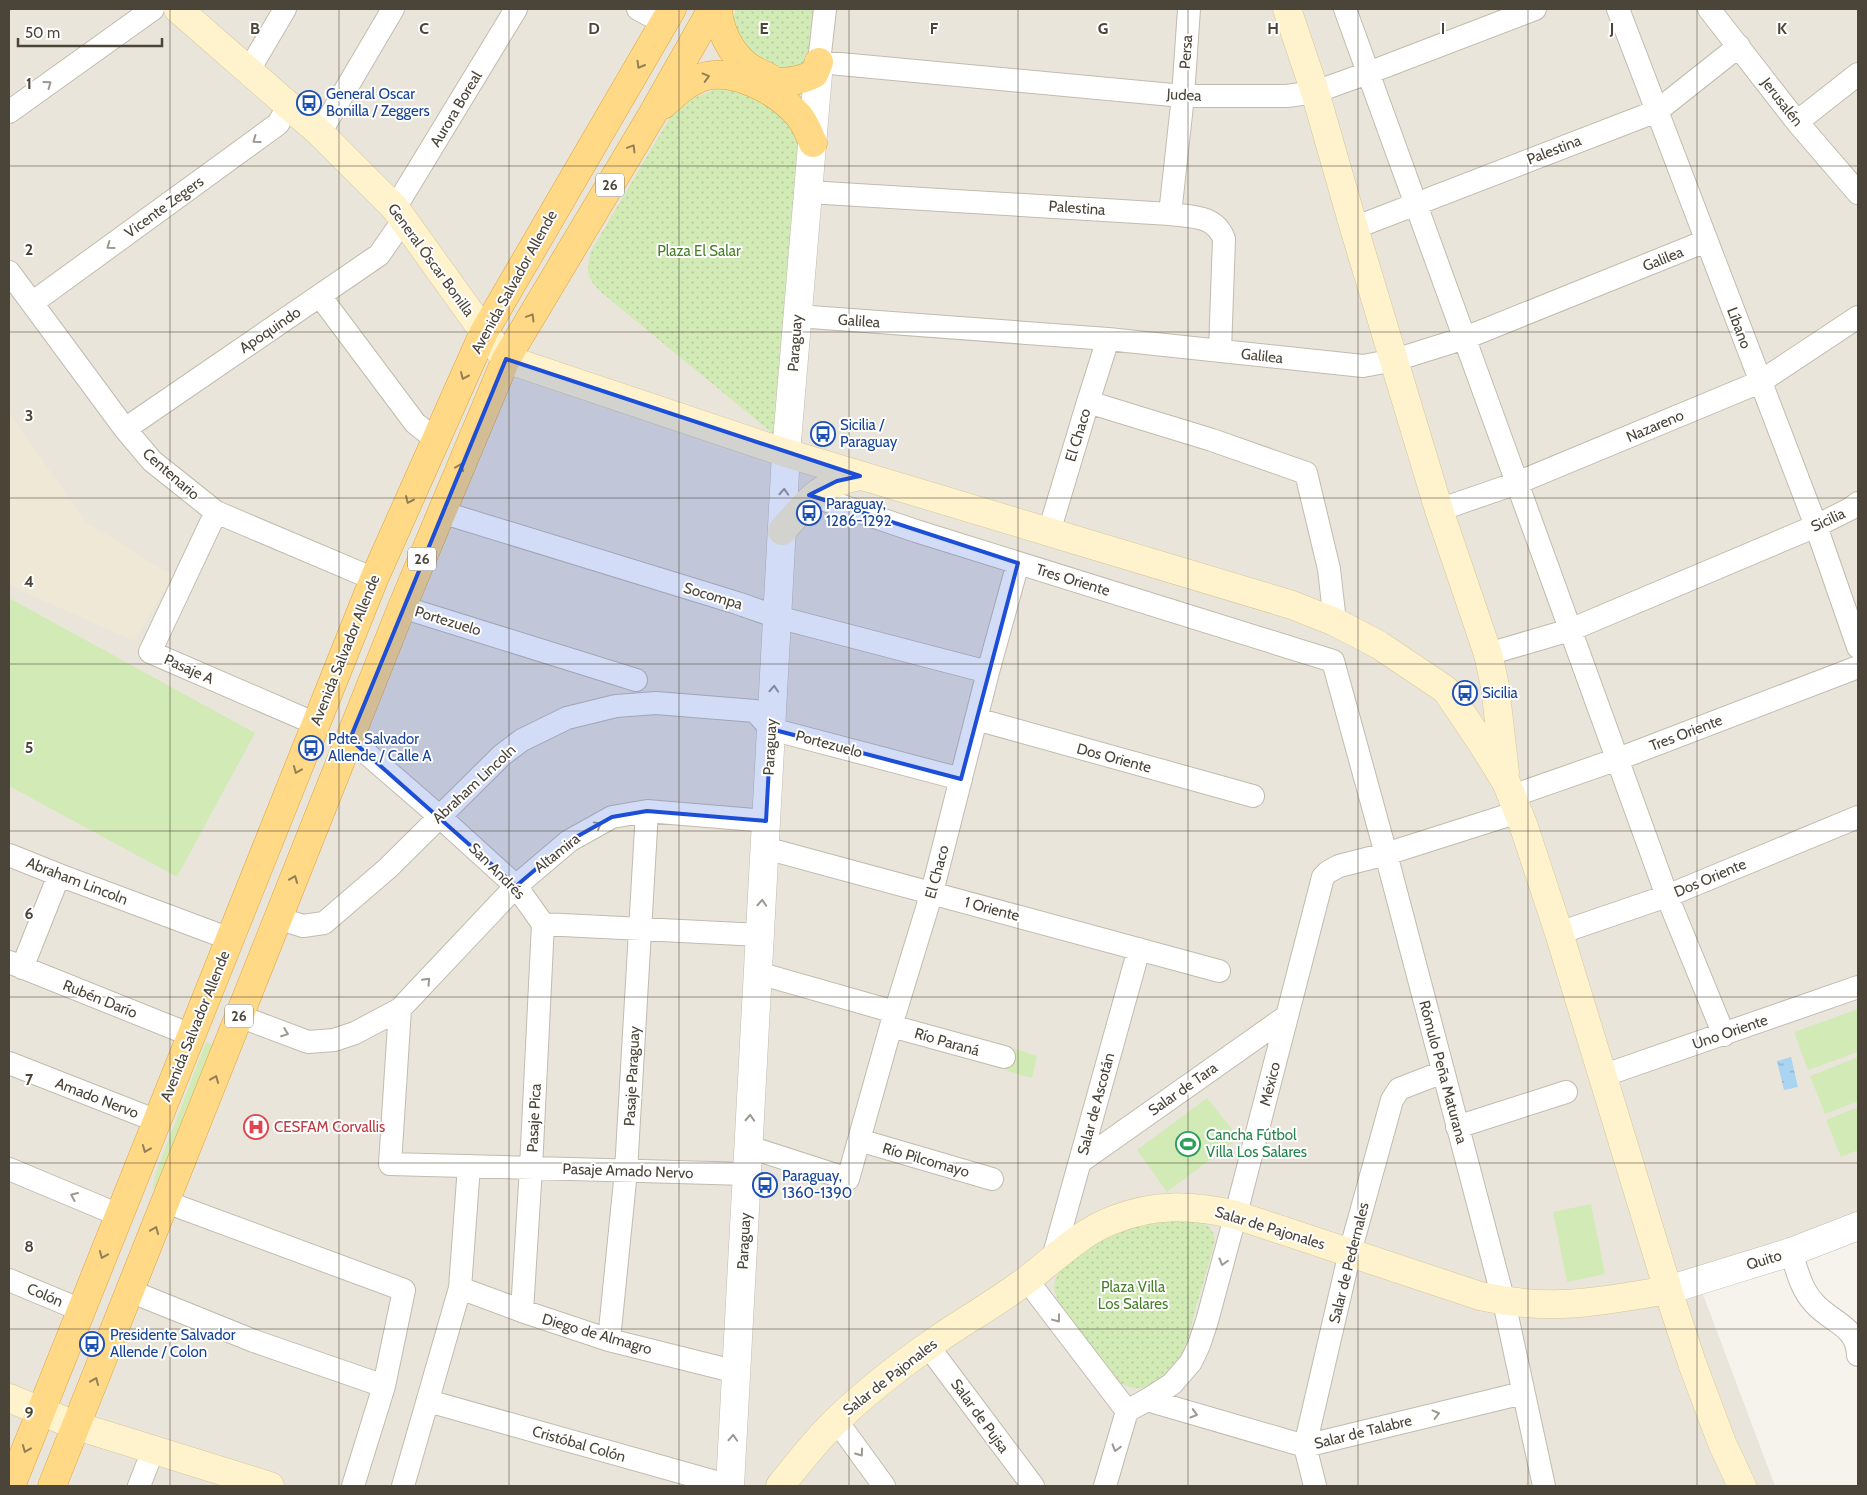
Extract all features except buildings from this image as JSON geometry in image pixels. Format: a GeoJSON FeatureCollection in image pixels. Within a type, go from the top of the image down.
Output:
{"type":"FeatureCollection","features":[{"type":"Feature","properties":{"kind":"highway","name":"Avenida Salvador Allende"},"geometry":{"type":"LineString","coordinates":[[52,1486],[402,606],[506,359],[652,115],[712,9]]}},
{"type":"Feature","properties":{"kind":"highway"},"geometry":{"type":"LineString","coordinates":[[718,9],[721,26],[732,49],[749,67],[802,98],[815,114]]}},
{"type":"Feature","properties":{"kind":"highway","name":"Avenida Salvador Allende"},"geometry":{"type":"LineString","coordinates":[[11,1486],[374,579],[436,439],[484,332],[668,16]]}},
{"type":"Feature","properties":{"kind":"highway"},"geometry":{"type":"LineString","coordinates":[[777,82],[802,80],[814,74],[819,62]]}},
{"type":"Feature","properties":{"kind":"highway"},"geometry":{"type":"LineString","coordinates":[[652,115],[685,86],[701,78],[717,74],[733,76],[761,86],[781,99],[800,116],[813,143]]}},
{"type":"Feature","properties":{"kind":"highway"},"geometry":{"type":"LineString","coordinates":[[195,1027],[236,1025]]}},
{"type":"Feature","properties":{"kind":"main road","name":"General Óscar Bonilla"},"geometry":{"type":"LineString","coordinates":[[178,9],[320,132],[400,214],[484,332],[506,359]]}},
{"type":"Feature","properties":{"kind":"main road"},"geometry":{"type":"LineString","coordinates":[[1287,9],[1315,92],[1354,228],[1440,510],[1488,654],[1495,686],[1512,796],[1558,933],[1668,1290],[1707,1406],[1742,1486]]}},
{"type":"Feature","properties":{"kind":"main road"},"geometry":{"type":"LineString","coordinates":[[506,359],[786,453],[1239,588],[1292,605],[1335,622],[1379,645],[1446,690],[1483,744],[1512,796]]}},
{"type":"Feature","properties":{"kind":"main road"},"geometry":{"type":"LineString","coordinates":[[782,531],[813,496],[838,481],[860,476]]}},
{"type":"Feature","properties":{"kind":"main road","name":"Salar de Pajonales"},"geometry":{"type":"LineString","coordinates":[[780,1486],[836,1420],[870,1390],[928,1346],[995,1303],[1053,1258],[1098,1227],[1113,1220],[1150,1209],[1174,1206],[1197,1207],[1236,1215],[1480,1296],[1504,1302],[1544,1306],[1571,1305],[1668,1290]]}},
{"type":"Feature","properties":{"kind":"main road"},"geometry":{"type":"LineString","coordinates":[[9,1398],[76,1426],[148,1473],[266,1486]]}},
{"type":"Feature","properties":{"kind":"street"},"geometry":{"type":"LineString","coordinates":[[9,112],[153,9]]}},
{"type":"Feature","properties":{"kind":"street"},"geometry":{"type":"LineString","coordinates":[[249,70],[285,9]]}},
{"type":"Feature","properties":{"kind":"street"},"geometry":{"type":"LineString","coordinates":[[320,132],[393,9]]}},
{"type":"Feature","properties":{"kind":"street","name":"Aurora Boreal"},"geometry":{"type":"LineString","coordinates":[[400,214],[516,9]]}},
{"type":"Feature","properties":{"kind":"street"},"geometry":{"type":"LineString","coordinates":[[638,9],[668,16]]}},
{"type":"Feature","properties":{"kind":"street","name":"Paraguay"},"geometry":{"type":"LineString","coordinates":[[730,1486],[786,453],[825,9]]}},
{"type":"Feature","properties":{"kind":"street","name":"Persa"},"geometry":{"type":"LineString","coordinates":[[1183,96],[1189,9]]}},
{"type":"Feature","properties":{"kind":"street"},"geometry":{"type":"LineString","coordinates":[[1345,9],[1667,896],[1724,1034]]}},
{"type":"Feature","properties":{"kind":"street","name":"Judea"},"geometry":{"type":"LineString","coordinates":[[819,62],[1183,96],[1287,96],[1315,92],[1535,9]]}},
{"type":"Feature","properties":{"kind":"street","name":"Líbano"},"geometry":{"type":"LineString","coordinates":[[1618,9],[1816,526],[1858,648]]}},
{"type":"Feature","properties":{"kind":"street","name":"Jerusalén"},"geometry":{"type":"LineString","coordinates":[[1709,9],[1797,122],[1858,193]]}},
{"type":"Feature","properties":{"kind":"street","name":"Palestina"},"geometry":{"type":"LineString","coordinates":[[1354,228],[1657,111],[1739,46]]}},
{"type":"Feature","properties":{"kind":"street"},"geometry":{"type":"LineString","coordinates":[[1797,122],[1858,74]]}},
{"type":"Feature","properties":{"kind":"street"},"geometry":{"type":"LineString","coordinates":[[1170,214],[1183,96]]}},
{"type":"Feature","properties":{"kind":"street","name":"Vicente Zegers"},"geometry":{"type":"LineString","coordinates":[[32,303],[278,124],[289,105]]}},
{"type":"Feature","properties":{"kind":"street","name":"Palestina"},"geometry":{"type":"LineString","coordinates":[[808,192],[1170,214],[1198,217],[1212,222],[1222,232],[1224,239],[1220,351]]}},
{"type":"Feature","properties":{"kind":"street","name":"Apoquindo"},"geometry":{"type":"LineString","coordinates":[[125,429],[379,255],[400,214]]}},
{"type":"Feature","properties":{"kind":"street","name":"Galilea"},"geometry":{"type":"LineString","coordinates":[[797,316],[1108,339],[1363,366],[1395,360],[1465,338],[1706,241]]}},
{"type":"Feature","properties":{"kind":"street","name":"Centenario"},"geometry":{"type":"LineString","coordinates":[[9,272],[125,429],[152,461],[216,512],[374,579]]}},
{"type":"Feature","properties":{"kind":"street"},"geometry":{"type":"LineString","coordinates":[[320,296],[415,423],[436,439]]}},
{"type":"Feature","properties":{"kind":"street","name":"Nazareno"},"geometry":{"type":"LineString","coordinates":[[1440,510],[1517,483],[1760,382],[1858,317]]}},
{"type":"Feature","properties":{"kind":"street","name":"El Chaco"},"geometry":{"type":"LineString","coordinates":[[1049,532],[1108,339]]}},
{"type":"Feature","properties":{"kind":"street"},"geometry":{"type":"LineString","coordinates":[[1088,402],[1212,440],[1306,473],[1329,569],[1335,622]]}},
{"type":"Feature","properties":{"kind":"street","name":"Tres Oriente"},"geometry":{"type":"LineString","coordinates":[[813,496],[916,531],[1333,661]]}},
{"type":"Feature","properties":{"kind":"street","name":"Sicilia"},"geometry":{"type":"LineString","coordinates":[[1488,654],[1570,630],[1816,526],[1850,510],[1858,503]]}},
{"type":"Feature","properties":{"kind":"street","name":"Pasaje A"},"geometry":{"type":"LineString","coordinates":[[216,512],[150,652],[316,724]]}},
{"type":"Feature","properties":{"kind":"street","name":"Socompa"},"geometry":{"type":"LineString","coordinates":[[441,512],[777,616],[988,672]]}},
{"type":"Feature","properties":{"kind":"street","name":"El Chaco"},"geometry":{"type":"LineString","coordinates":[[749,1147],[848,1179],[893,1019],[932,892],[1018,563]]}},
{"type":"Feature","properties":{"kind":"street","name":"Portezuelo"},"geometry":{"type":"LineString","coordinates":[[402,606],[636,680]]}},
{"type":"Feature","properties":{"kind":"street","name":"Rómulo Peña Maturana"},"geometry":{"type":"LineString","coordinates":[[1333,661],[1504,1302],[1544,1486]]}},
{"type":"Feature","properties":{"kind":"street","name":"Tres Oriente"},"geometry":{"type":"LineString","coordinates":[[1512,796],[1618,760],[1858,667]]}},
{"type":"Feature","properties":{"kind":"street","name":"Abraham Lincoln"},"geometry":{"type":"LineString","coordinates":[[279,917],[303,926],[324,923],[388,868],[502,754],[522,740],[567,718],[616,706],[676,704],[702,708],[755,711],[771,729]]}},
{"type":"Feature","properties":{"kind":"street","name":"Dos Oriente"},"geometry":{"type":"LineString","coordinates":[[976,719],[1253,796]]}},
{"type":"Feature","properties":{"kind":"street","name":"Portezuelo"},"geometry":{"type":"LineString","coordinates":[[771,729],[961,779]]}},
{"type":"Feature","properties":{"kind":"street","name":"San Andrés"},"geometry":{"type":"LineString","coordinates":[[350,739],[516,886],[543,924]]}},
{"type":"Feature","properties":{"kind":"street","name":"México"},"geometry":{"type":"LineString","coordinates":[[1127,1410],[1172,1384],[1182,1374],[1195,1354],[1207,1321],[1236,1215],[1323,877],[1339,866],[1386,854],[1512,796]]}},
{"type":"Feature","properties":{"kind":"street","name":"Altamira"},"geometry":{"type":"LineString","coordinates":[[236,1025],[308,1042],[334,1040],[355,1033],[400,1009],[516,886],[569,841],[612,817],[647,811],[766,835]]}},
{"type":"Feature","properties":{"kind":"street","name":"Pasaje Paraguay"},"geometry":{"type":"LineString","coordinates":[[609,1340],[626,1171],[647,811]]}},
{"type":"Feature","properties":{"kind":"street","name":"Dos Oriente"},"geometry":{"type":"LineString","coordinates":[[1558,933],[1667,896],[1858,817]]}},
{"type":"Feature","properties":{"kind":"street","name":"1 Oriente"},"geometry":{"type":"LineString","coordinates":[[766,835],[932,892],[1219,971]]}},
{"type":"Feature","properties":{"kind":"street","name":"Abraham Lincoln"},"geometry":{"type":"LineString","coordinates":[[9,855],[230,939]]}},
{"type":"Feature","properties":{"kind":"street"},"geometry":{"type":"LineString","coordinates":[[16,965],[59,875]]}},
{"type":"Feature","properties":{"kind":"street"},"geometry":{"type":"LineString","coordinates":[[543,924],[760,935]]}},
{"type":"Feature","properties":{"kind":"street","name":"Pasaje Pica"},"geometry":{"type":"LineString","coordinates":[[522,1311],[543,924]]}},
{"type":"Feature","properties":{"kind":"street","name":"Salar de Ascotán"},"geometry":{"type":"LineString","coordinates":[[1053,1258],[1139,949]]}},
{"type":"Feature","properties":{"kind":"street","name":"Rubén Darío"},"geometry":{"type":"LineString","coordinates":[[16,965],[195,1027]]}},
{"type":"Feature","properties":{"kind":"street"},"geometry":{"type":"LineString","coordinates":[[758,973],[893,1019]]}},
{"type":"Feature","properties":{"kind":"street","name":"Uno Oriente"},"geometry":{"type":"LineString","coordinates":[[1602,1076],[1858,987]]}},
{"type":"Feature","properties":{"kind":"street","name":"Pasaje Amado Nervo"},"geometry":{"type":"LineString","coordinates":[[400,1009],[390,1164],[747,1174]]}},
{"type":"Feature","properties":{"kind":"street","name":"Salar de Tara"},"geometry":{"type":"LineString","coordinates":[[1080,1162],[1287,1016]]}},
{"type":"Feature","properties":{"kind":"street","name":"Río Paraná"},"geometry":{"type":"LineString","coordinates":[[893,1019],[1004,1057]]}},
{"type":"Feature","properties":{"kind":"street","name":"Amado Nervo"},"geometry":{"type":"LineString","coordinates":[[9,1063],[157,1122]]}},
{"type":"Feature","properties":{"kind":"street","name":"Salar de Pedernales"},"geometry":{"type":"LineString","coordinates":[[1315,1486],[1305,1446],[1350,1252],[1395,1094],[1405,1086],[1443,1072]]}},
{"type":"Feature","properties":{"kind":"street"},"geometry":{"type":"LineString","coordinates":[[1457,1127],[1566,1092]]}},
{"type":"Feature","properties":{"kind":"street","name":"Río Pilcomayo"},"geometry":{"type":"LineString","coordinates":[[859,1140],[992,1179]]}},
{"type":"Feature","properties":{"kind":"street"},"geometry":{"type":"LineString","coordinates":[[402,1486],[460,1288],[469,1166]]}},
{"type":"Feature","properties":{"kind":"street"},"geometry":{"type":"LineString","coordinates":[[9,1169],[119,1215]]}},
{"type":"Feature","properties":{"kind":"street"},"geometry":{"type":"LineString","coordinates":[[166,1202],[404,1290],[384,1386],[353,1486]]}},
{"type":"Feature","properties":{"kind":"street","name":"Quito"},"geometry":{"type":"LineString","coordinates":[[1668,1290],[1792,1252],[1858,1226]]}},
{"type":"Feature","properties":{"kind":"street"},"geometry":{"type":"LineString","coordinates":[[1792,1252],[1801,1283],[1814,1304],[1851,1324],[1858,1344],[1858,1355]]}},
{"type":"Feature","properties":{"kind":"street","name":"Colón"},"geometry":{"type":"LineString","coordinates":[[9,1280],[81,1310]]}},
{"type":"Feature","properties":{"kind":"street"},"geometry":{"type":"LineString","coordinates":[[1027,1280],[1127,1410],[1106,1486]]}},
{"type":"Feature","properties":{"kind":"street","name":"Diego de Almagro"},"geometry":{"type":"LineString","coordinates":[[460,1288],[609,1340],[737,1372]]}},
{"type":"Feature","properties":{"kind":"street"},"geometry":{"type":"LineString","coordinates":[[130,1291],[254,1341],[384,1386]]}},
{"type":"Feature","properties":{"kind":"street","name":"Salar de Pujsa"},"geometry":{"type":"LineString","coordinates":[[928,1346],[1033,1486]]}},
{"type":"Feature","properties":{"kind":"street","name":"Salar de Talabre"},"geometry":{"type":"LineString","coordinates":[[1147,1400],[1305,1446],[1523,1393]]}},
{"type":"Feature","properties":{"kind":"street","name":"Cristóbal Colón"},"geometry":{"type":"LineString","coordinates":[[428,1401],[730,1486]]}},
{"type":"Feature","properties":{"kind":"street"},"geometry":{"type":"LineString","coordinates":[[836,1420],[884,1486]]}},
{"type":"Feature","properties":{"kind":"highlighted area"},"geometry":{"type":"Polygon","coordinates":[[[506,359],[860,476],[837,481],[809,495],[1018,563],[961,779],[771,729],[766,821],[647,811],[612,817],[569,841],[516,886],[350,739],[506,359]]]}},
{"type":"Feature","properties":{"kind":"shaded area"},"geometry":{"type":"Polygon","coordinates":[[[9,9],[1858,9],[1858,1232],[1701,1289],[1775,1486],[9,1486],[9,9]]]}},
{"type":"Feature","properties":{"kind":"shaded area"},"geometry":{"type":"Polygon","coordinates":[[[9,413],[86,522],[173,576],[134,641],[9,585],[9,413]]]}},
{"type":"Feature","properties":{"kind":"green space"},"geometry":{"type":"Polygon","coordinates":[[[736,9],[819,9],[811,65],[789,73],[755,60],[732,22],[736,9]]]}},
{"type":"Feature","properties":{"kind":"green space","name":"Plaza El Salar"},"geometry":{"type":"Polygon","coordinates":[[[718,89],[737,90],[776,107],[797,136],[802,156],[776,436],[602,293],[590,278],[588,269],[591,251],[671,116],[692,99],[718,89]]]}},
{"type":"Feature","properties":{"kind":"green space"},"geometry":{"type":"Polygon","coordinates":[[[9,598],[255,733],[177,877],[9,786],[9,598]]]}},
{"type":"Feature","properties":{"kind":"green space"},"geometry":{"type":"Polygon","coordinates":[[[1858,1009],[1858,1052],[1808,1070],[1794,1032],[1858,1009]]]}},
{"type":"Feature","properties":{"kind":"green space"},"geometry":{"type":"Polygon","coordinates":[[[206,1042],[214,1045],[162,1177],[152,1191],[156,1173],[206,1042]]]}},
{"type":"Feature","properties":{"kind":"green space"},"geometry":{"type":"Polygon","coordinates":[[[1013,1048],[1037,1056],[1032,1078],[1007,1071],[1013,1048]]]}},
{"type":"Feature","properties":{"kind":"green space"},"geometry":{"type":"Polygon","coordinates":[[[1858,1057],[1858,1101],[1825,1114],[1810,1076],[1858,1057]]]}},
{"type":"Feature","properties":{"kind":"green space","name":"Cancha Fútbol Villa Los Salares"},"geometry":{"type":"Polygon","coordinates":[[[1207,1098],[1239,1138],[1167,1192],[1137,1150],[1207,1098]]]}},
{"type":"Feature","properties":{"kind":"green space"},"geometry":{"type":"Polygon","coordinates":[[[1858,1107],[1858,1150],[1841,1157],[1826,1120],[1858,1107]]]}},
{"type":"Feature","properties":{"kind":"green space"},"geometry":{"type":"Polygon","coordinates":[[[1591,1204],[1605,1274],[1567,1282],[1553,1212],[1591,1204]]]}},
{"type":"Feature","properties":{"kind":"green space","name":"Plaza Villa Los Salares"},"geometry":{"type":"Polygon","coordinates":[[[1184,1220],[1205,1224],[1212,1230],[1215,1241],[1186,1345],[1170,1372],[1162,1379],[1145,1388],[1125,1385],[1115,1379],[1109,1372],[1062,1307],[1054,1288],[1057,1277],[1077,1255],[1108,1238],[1150,1223],[1184,1220]]]}},
{"type":"Feature","properties":{"kind":"water"},"geometry":{"type":"Polygon","coordinates":[[[1791,1057],[1798,1087],[1784,1090],[1777,1061],[1791,1057]]]}},
{"type":"Feature","properties":{"kind":"place","name":"General Oscar Bonilla / Zeggers"},"geometry":{"type":"Point","coordinates":[309,103]}},
{"type":"Feature","properties":{"kind":"place","name":"Sicilia / Paraguay"},"geometry":{"type":"Point","coordinates":[823,434]}},
{"type":"Feature","properties":{"kind":"place","name":"Paraguay, 1286-1292"},"geometry":{"type":"Point","coordinates":[809,513]}},
{"type":"Feature","properties":{"kind":"place","name":"Sicilia"},"geometry":{"type":"Point","coordinates":[1465,693]}},
{"type":"Feature","properties":{"kind":"place","name":"Pdte. Salvador Allende / Calle A"},"geometry":{"type":"Point","coordinates":[311,748]}},
{"type":"Feature","properties":{"kind":"place","name":"CESFAM Corvallis"},"geometry":{"type":"Point","coordinates":[256,1127]}},
{"type":"Feature","properties":{"kind":"place","name":"Cancha Fútbol Villa Los Salares"},"geometry":{"type":"Point","coordinates":[1188,1144]}},
{"type":"Feature","properties":{"kind":"place","name":"Paraguay, 1360-1390"},"geometry":{"type":"Point","coordinates":[765,1185]}},
{"type":"Feature","properties":{"kind":"place","name":"Presidente Salvador Allende / Colon"},"geometry":{"type":"Point","coordinates":[92,1344]}}]}
